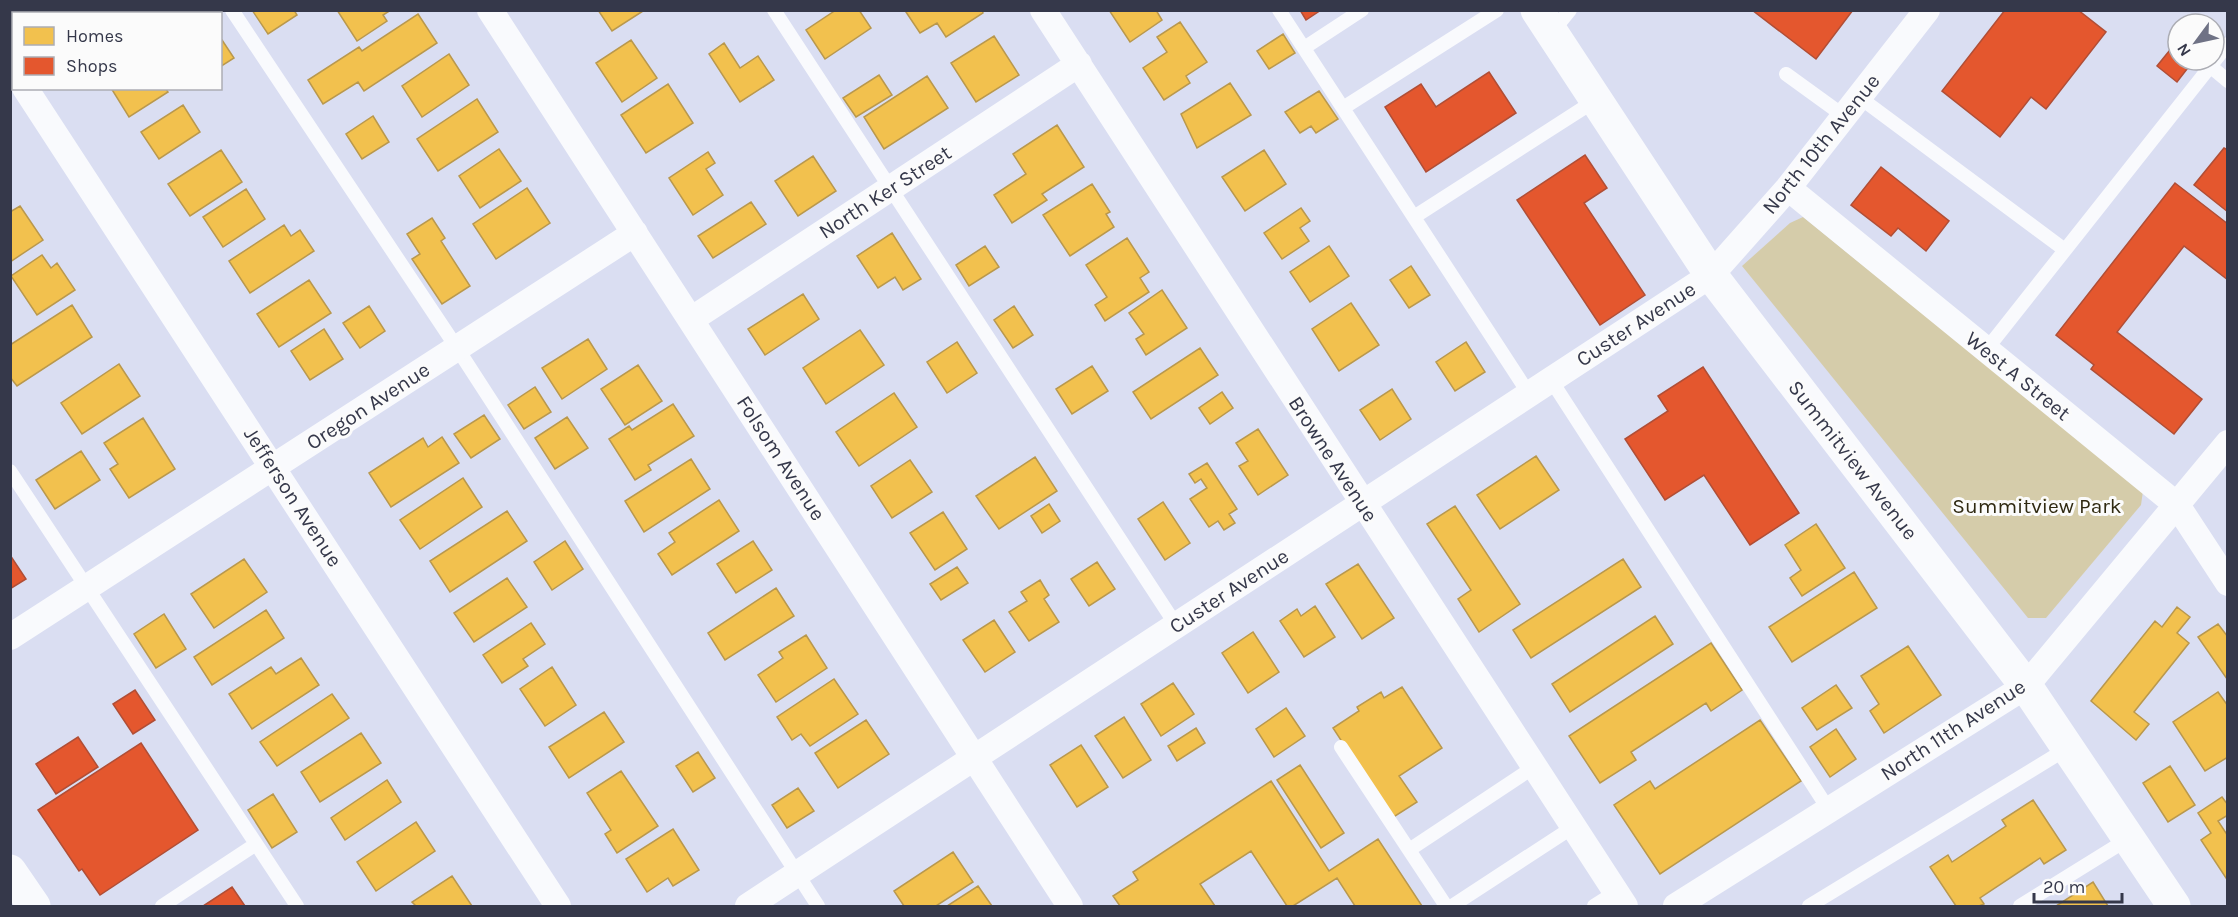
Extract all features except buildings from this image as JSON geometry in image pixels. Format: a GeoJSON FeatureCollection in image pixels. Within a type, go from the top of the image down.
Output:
{"type":"FeatureCollection","features":[{"type":"Feature","properties":{"kind":"main road","name":"Summitview Avenue"},"geometry":{"type":"LineString","coordinates":[[1553,18],[1596,100],[1710,275],[2026,686],[2174,906]]}},
{"type":"Feature","properties":{"kind":"main road"},"geometry":{"type":"LineString","coordinates":[[11,874],[34,906]]}},
{"type":"Feature","properties":{"kind":"street","name":"Folsom Avenue"},"geometry":{"type":"LineString","coordinates":[[490,10],[1070,906]]}},
{"type":"Feature","properties":{"kind":"street","name":"Browne Avenue"},"geometry":{"type":"LineString","coordinates":[[1043,10],[1361,504],[1621,899]]}},
{"type":"Feature","properties":{"kind":"street","name":"North 10th Avenue"},"geometry":{"type":"LineString","coordinates":[[1710,275],[1788,188],[1928,10]]}},
{"type":"Feature","properties":{"kind":"street","name":"North Ker Street"},"geometry":{"type":"LineString","coordinates":[[692,319],[1079,64]]}},
{"type":"Feature","properties":{"kind":"street","name":"Jefferson Avenue"},"geometry":{"type":"LineString","coordinates":[[26,90],[558,906]]}},
{"type":"Feature","properties":{"kind":"street","name":"West A Street"},"geometry":{"type":"LineString","coordinates":[[1788,188],[2177,505],[2228,583]]}},
{"type":"Feature","properties":{"kind":"street","name":"Oregon Avenue"},"geometry":{"type":"LineString","coordinates":[[10,637],[635,233]]}},
{"type":"Feature","properties":{"kind":"street","name":"Custer Avenue"},"geometry":{"type":"LineString","coordinates":[[748,906],[1710,275]]}},
{"type":"Feature","properties":{"kind":"street","name":"North 11th Avenue"},"geometry":{"type":"LineString","coordinates":[[1676,906],[2026,686],[2228,442]]}},
{"type":"Feature","properties":{"kind":"lane"},"geometry":{"type":"LineString","coordinates":[[232,10],[457,348],[819,906]]}},
{"type":"Feature","properties":{"kind":"lane"},"geometry":{"type":"LineString","coordinates":[[774,10],[1176,626]]}},
{"type":"Feature","properties":{"kind":"lane"},"geometry":{"type":"LineString","coordinates":[[1279,10],[1529,394]]}},
{"type":"Feature","properties":{"kind":"lane"},"geometry":{"type":"LineString","coordinates":[[1304,48],[1362,10]]}},
{"type":"Feature","properties":{"kind":"lane"},"geometry":{"type":"LineString","coordinates":[[1343,108],[1497,10]]}},
{"type":"Feature","properties":{"kind":"lane"},"geometry":{"type":"LineString","coordinates":[[1986,350],[2205,72]]}},
{"type":"Feature","properties":{"kind":"lane"},"geometry":{"type":"LineString","coordinates":[[1785,74],[1852,107],[2065,250]]}},
{"type":"Feature","properties":{"kind":"lane"},"geometry":{"type":"LineString","coordinates":[[1414,217],[1596,100]]}},
{"type":"Feature","properties":{"kind":"lane"},"geometry":{"type":"LineString","coordinates":[[1551,380],[1829,810]]}},
{"type":"Feature","properties":{"kind":"lane"},"geometry":{"type":"LineString","coordinates":[[10,471],[297,906]]}},
{"type":"Feature","properties":{"kind":"lane"},"geometry":{"type":"LineString","coordinates":[[1341,747],[1446,906]]}},
{"type":"Feature","properties":{"kind":"lane"},"geometry":{"type":"LineString","coordinates":[[1809,906],[2068,748]]}},
{"type":"Feature","properties":{"kind":"lane"},"geometry":{"type":"LineString","coordinates":[[1409,850],[1534,767]]}},
{"type":"Feature","properties":{"kind":"lane"},"geometry":{"type":"LineString","coordinates":[[1452,906],[1574,827]]}},
{"type":"Feature","properties":{"kind":"lane"},"geometry":{"type":"LineString","coordinates":[[2020,906],[2128,839]]}},
{"type":"Feature","properties":{"kind":"lane"},"geometry":{"type":"LineString","coordinates":[[162,906],[256,844]]}},
{"type":"Feature","properties":{"kind":"lane"},"geometry":{"type":"LineString","coordinates":[[1594,906],[1621,899]]}},
{"type":"Feature","properties":{"kind":"green space","name":"Summitview Park"},"geometry":{"type":"Polygon","coordinates":[[[1803,217],[2143,491],[2141,505],[2046,618],[2028,618],[1742,266],[1790,223],[1803,217]]]}}]}
